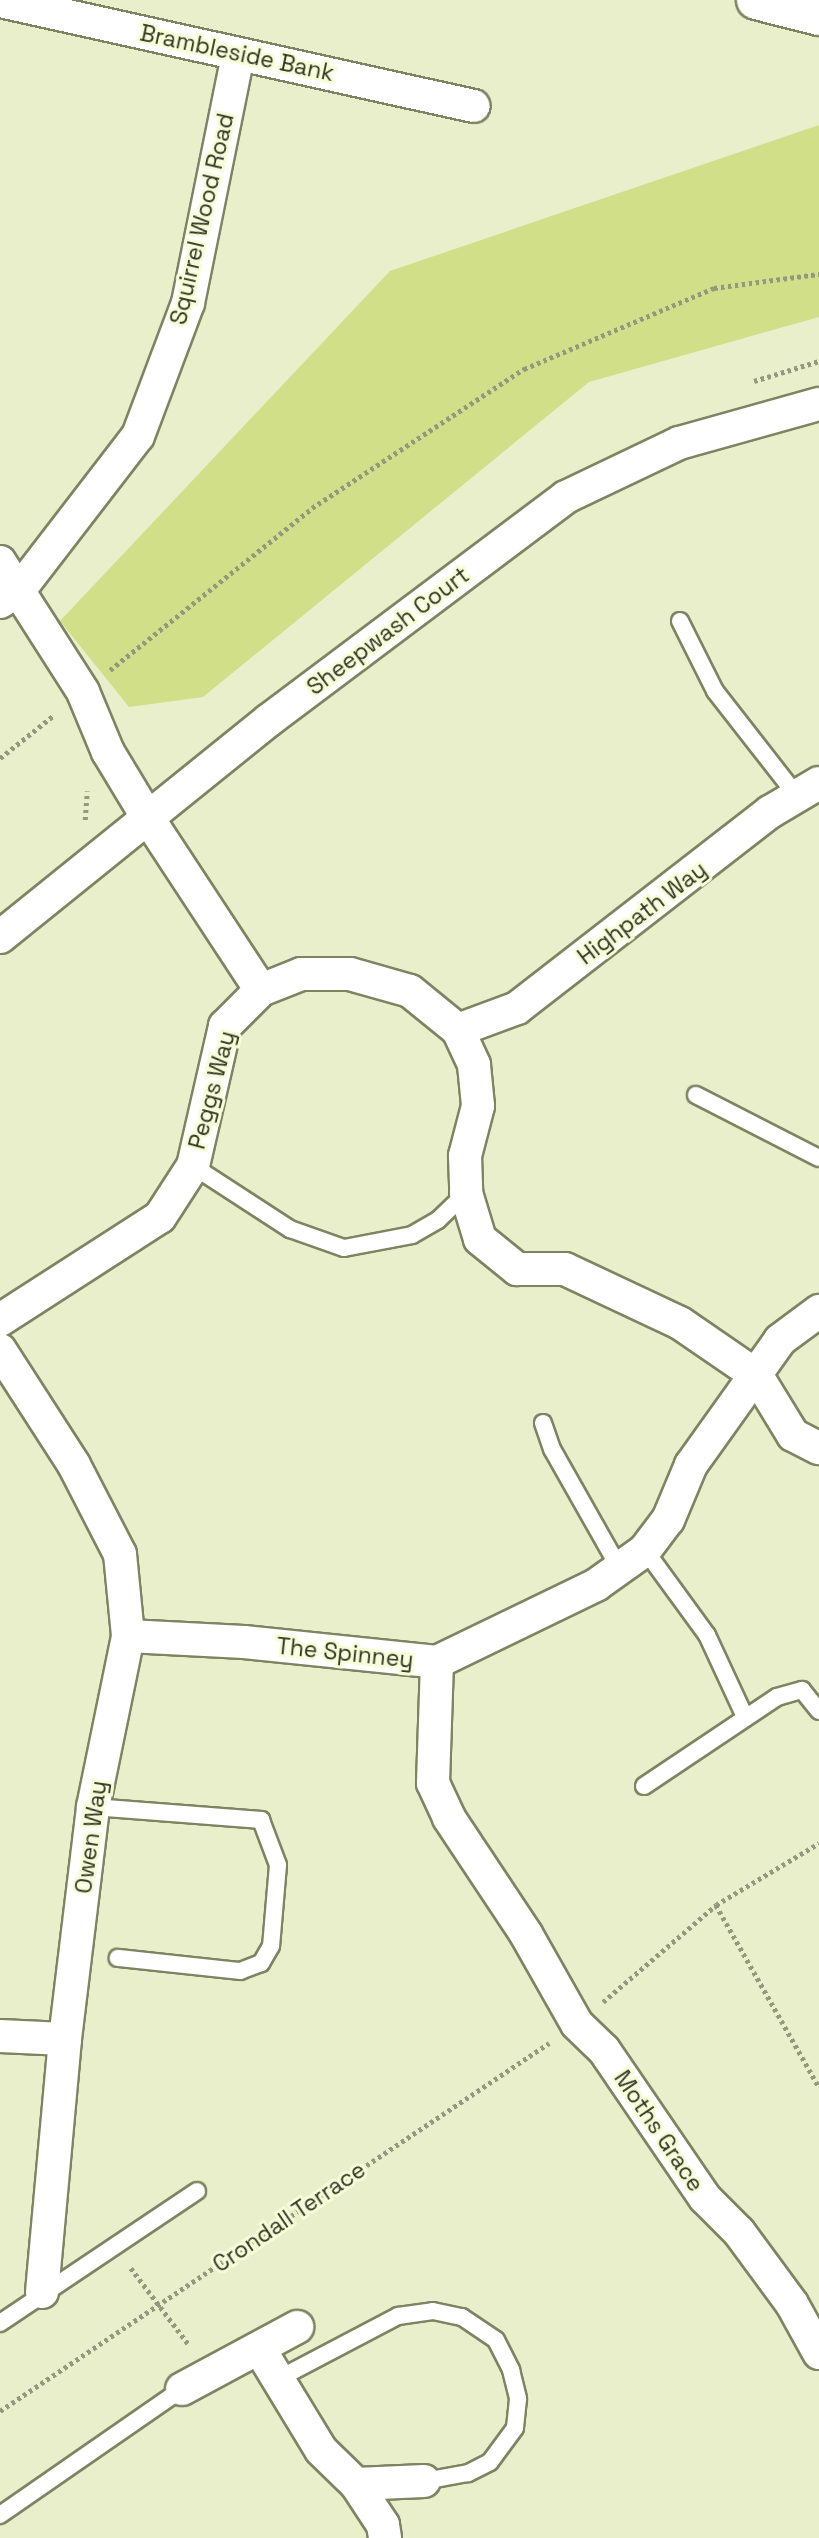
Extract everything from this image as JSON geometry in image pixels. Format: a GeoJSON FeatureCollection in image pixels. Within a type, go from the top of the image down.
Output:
{"type":"FeatureCollection","features":[{"type":"Feature","properties":{"kind":"highway"},"geometry":{"type":"LineString","coordinates":[[756,0],[819,16]]}},
{"type":"Feature","properties":{"kind":"street","name":"Brambleside Bank"},"geometry":{"type":"LineString","coordinates":[[0,1],[474,106]]}},
{"type":"Feature","properties":{"kind":"street","name":"Squirrel Wood Road"},"geometry":{"type":"LineString","coordinates":[[10,596],[138,436],[188,303],[238,54]]}},
{"type":"Feature","properties":{"kind":"street","name":"Sheepwash Court"},"geometry":{"type":"LineString","coordinates":[[0,937],[146,816],[566,497],[679,443],[819,404]]}},
{"type":"Feature","properties":{"kind":"street"},"geometry":{"type":"LineString","coordinates":[[0,562],[10,596],[83,692],[108,752],[146,816],[261,990]]}},
{"type":"Feature","properties":{"kind":"street","name":"Highpath Way"},"geometry":{"type":"LineString","coordinates":[[458,1030],[517,1008],[808,790]]}},
{"type":"Feature","properties":{"kind":"street","name":"Peggs Way"},"geometry":{"type":"LineString","coordinates":[[0,1320],[160,1217],[193,1166],[225,1026],[261,990],[301,974],[350,974],[410,991],[458,1030],[474,1065],[478,1106],[465,1156],[466,1193],[480,1239],[517,1269],[565,1269],[680,1322],[757,1376],[793,1435],[819,1448]]}},
{"type":"Feature","properties":{"kind":"street","name":"The Spinney"},"geometry":{"type":"LineString","coordinates":[[128,1636],[244,1642],[437,1662],[539,1614],[633,1559],[668,1520],[691,1465],[757,1376],[780,1340],[819,1311]]}},
{"type":"Feature","properties":{"kind":"street"},"geometry":{"type":"LineString","coordinates":[[0,1350],[74,1465],[120,1554],[128,1636]]}},
{"type":"Feature","properties":{"kind":"street","name":"Owen Way"},"geometry":{"type":"LineString","coordinates":[[42,2292],[65,2039],[93,1807],[128,1636]]}},
{"type":"Feature","properties":{"kind":"street"},"geometry":{"type":"LineString","coordinates":[[437,1662],[433,1783],[449,1818],[526,1934],[577,2024]]}},
{"type":"Feature","properties":{"kind":"street","name":"Moths Grace"},"geometry":{"type":"LineString","coordinates":[[577,2024],[604,2050],[687,2175],[805,2301],[819,2353]]}},
{"type":"Feature","properties":{"kind":"street"},"geometry":{"type":"LineString","coordinates":[[0,2036],[65,2039]]}},
{"type":"Feature","properties":{"kind":"street"},"geometry":{"type":"LineString","coordinates":[[182,2389],[297,2327]]}},
{"type":"Feature","properties":{"kind":"street"},"geometry":{"type":"LineString","coordinates":[[259,2348],[321,2450],[356,2484],[383,2525],[385,2538]]}},
{"type":"Feature","properties":{"kind":"street"},"geometry":{"type":"LineString","coordinates":[[356,2484],[424,2481]]}},
{"type":"Feature","properties":{"kind":"lane"},"geometry":{"type":"LineString","coordinates":[[680,621],[715,691],[808,790]]}},
{"type":"Feature","properties":{"kind":"lane"},"geometry":{"type":"LineString","coordinates":[[696,1095],[819,1158]]}},
{"type":"Feature","properties":{"kind":"lane","name":"Peggs Way"},"geometry":{"type":"LineString","coordinates":[[193,1166],[290,1229],[344,1248],[412,1235],[466,1193]]}},
{"type":"Feature","properties":{"kind":"lane"},"geometry":{"type":"LineString","coordinates":[[543,1423],[552,1449],[633,1559],[707,1635],[745,1717]]}},
{"type":"Feature","properties":{"kind":"lane"},"geometry":{"type":"LineString","coordinates":[[644,1786],[777,1697],[802,1690],[819,1711]]}},
{"type":"Feature","properties":{"kind":"lane"},"geometry":{"type":"LineString","coordinates":[[93,1807],[261,1820],[278,1865],[271,1946],[261,1963],[240,1971],[118,1958]]}},
{"type":"Feature","properties":{"kind":"lane"},"geometry":{"type":"LineString","coordinates":[[0,2323],[42,2292],[197,2191]]}},
{"type":"Feature","properties":{"kind":"lane"},"geometry":{"type":"LineString","coordinates":[[278,2379],[398,2316],[433,2311],[462,2317],[484,2332],[495,2340],[511,2370],[518,2399],[515,2428],[490,2462],[468,2473],[424,2481]]}},
{"type":"Feature","properties":{"kind":"lane"},"geometry":{"type":"LineString","coordinates":[[0,2515],[182,2389]]}},
{"type":"Feature","properties":{"kind":"path"},"geometry":{"type":"LineString","coordinates":[[0,758],[312,508],[524,369],[714,288],[819,274]]}},
{"type":"Feature","properties":{"kind":"path","name":"Crondall Terrace"},"geometry":{"type":"LineString","coordinates":[[0,2411],[577,2024],[716,1905],[819,1843]]}},
{"type":"Feature","properties":{"kind":"path"},"geometry":{"type":"LineString","coordinates":[[716,1905],[819,2087]]}},
{"type":"Feature","properties":{"kind":"path"},"geometry":{"type":"LineString","coordinates":[[114,2245],[210,2374]]}},
{"type":"Feature","properties":{"kind":"green space"},"geometry":{"type":"Polygon","coordinates":[[[819,125],[819,317],[589,382],[203,697],[129,707],[60,621],[390,271],[819,125]]]}}]}
